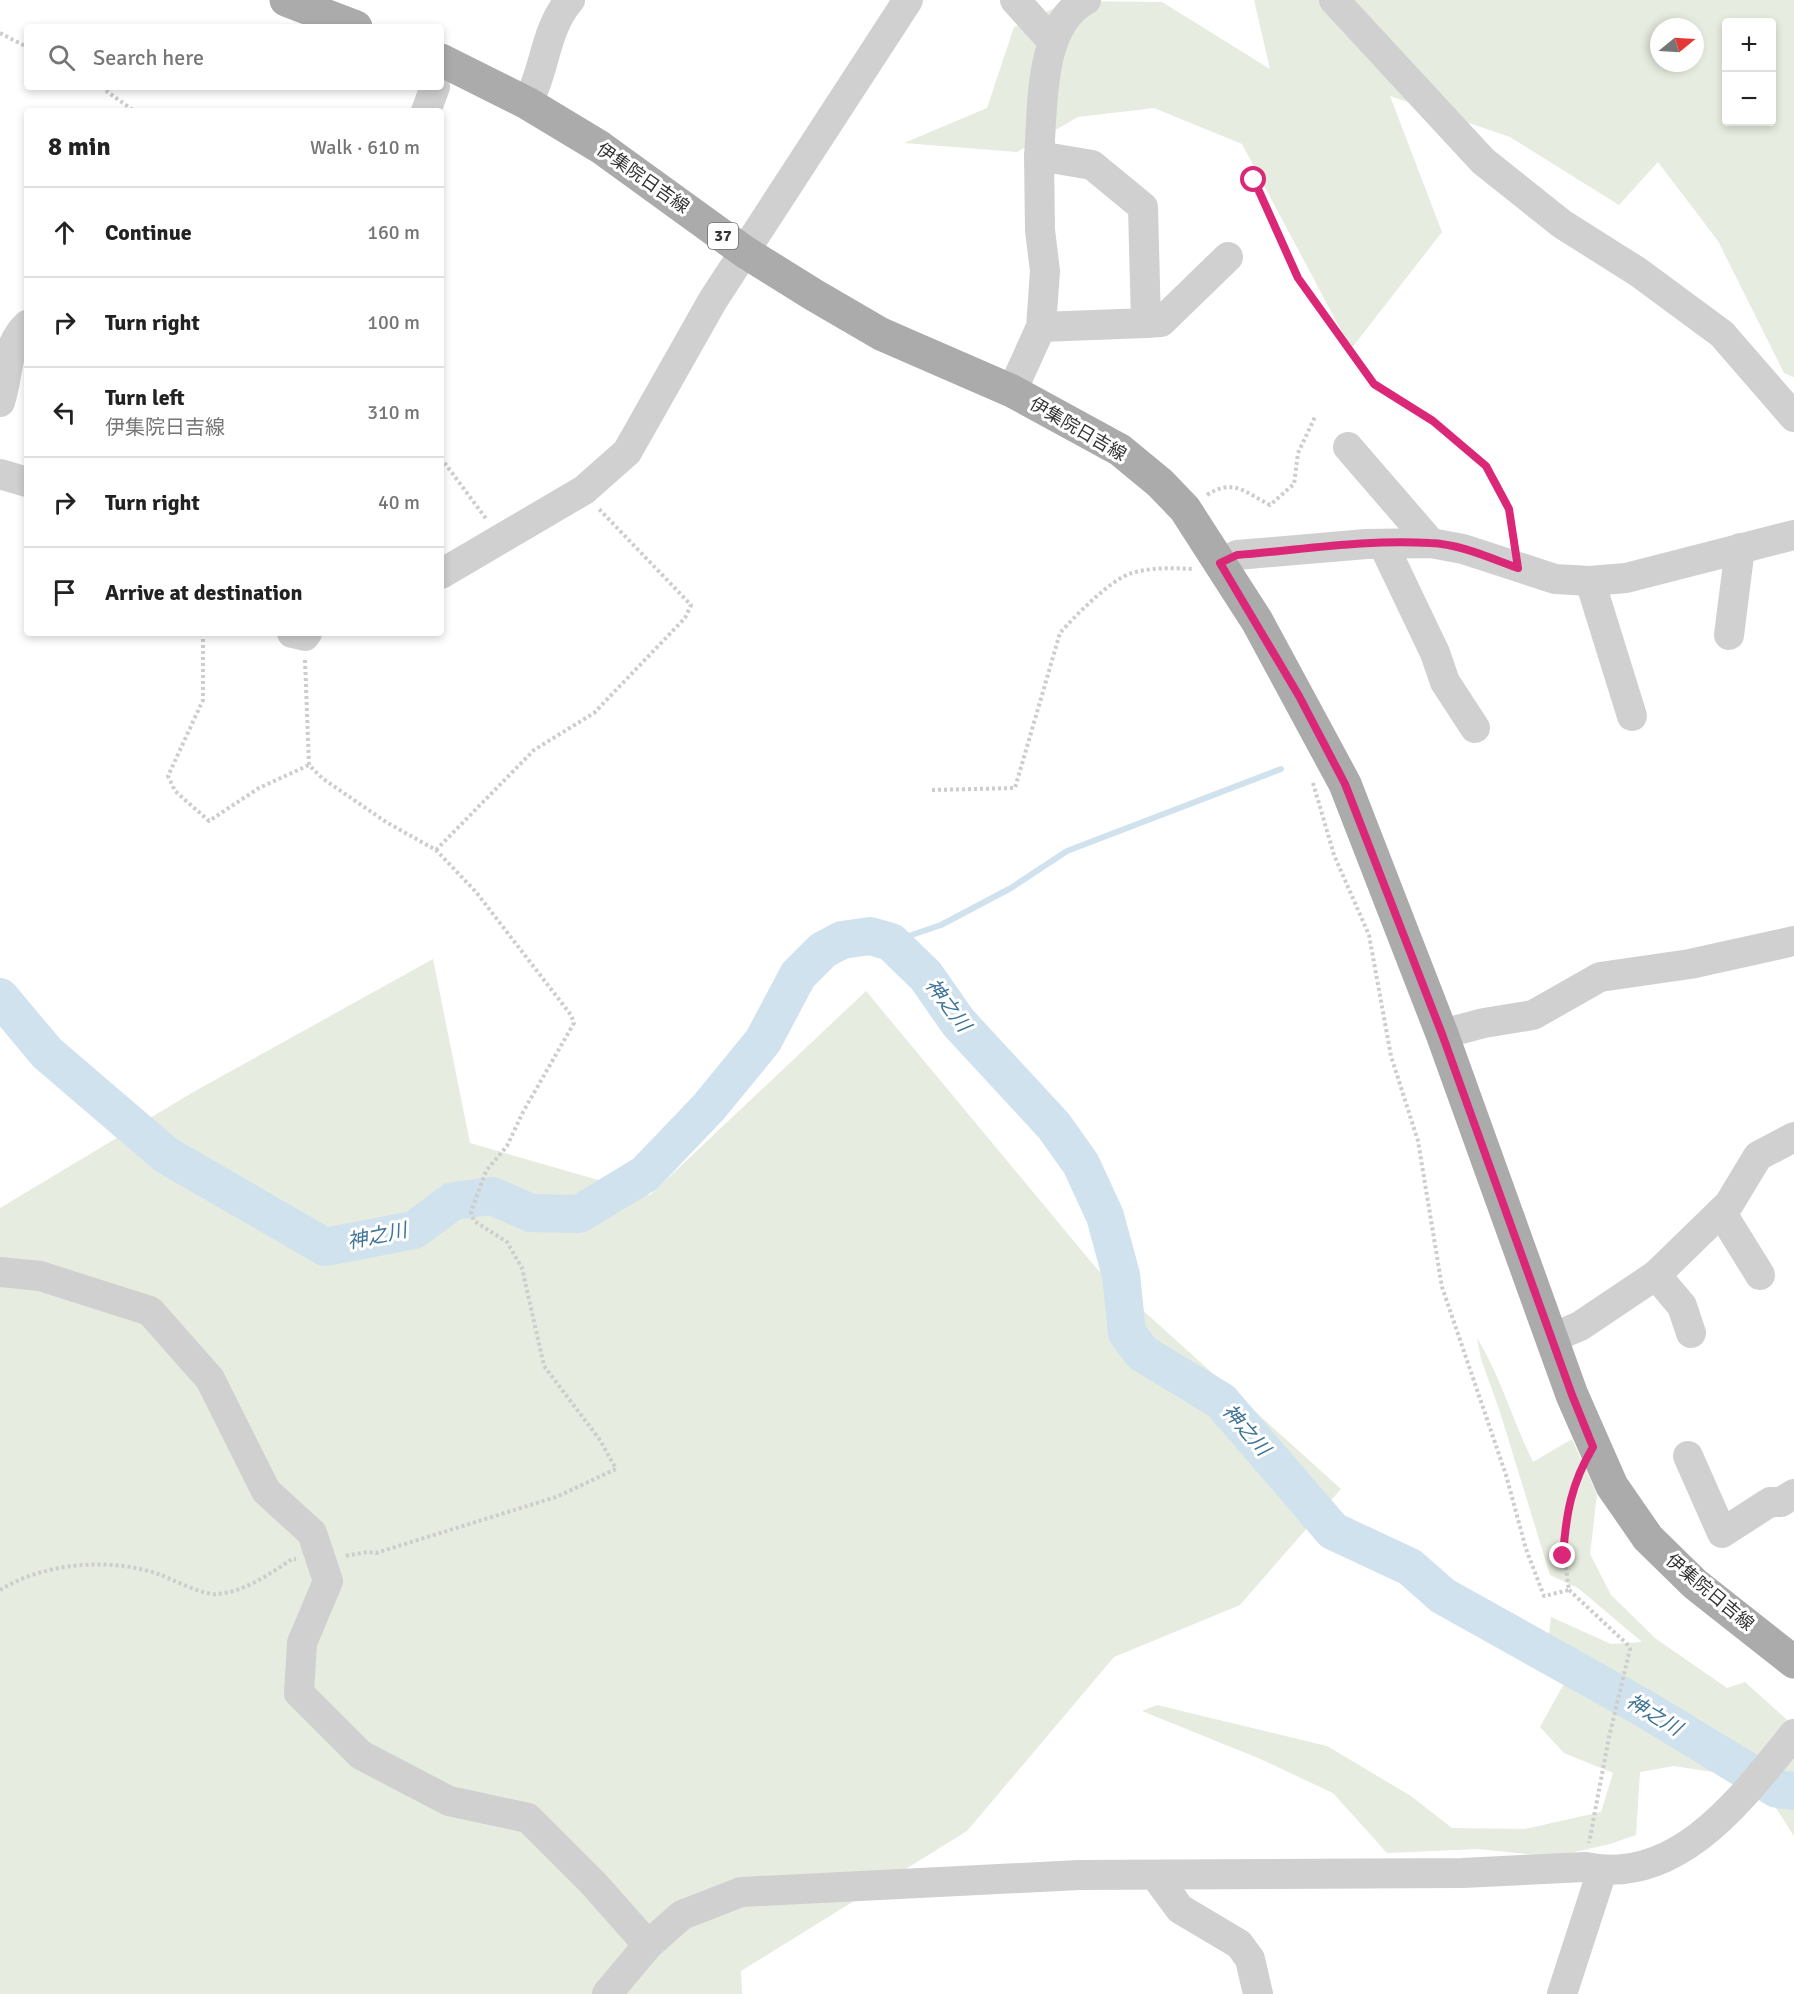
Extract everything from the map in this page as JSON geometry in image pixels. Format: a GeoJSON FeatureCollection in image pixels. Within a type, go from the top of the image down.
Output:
{"type":"FeatureCollection","features":[{"type":"Feature","properties":{"kind":"main road"},"geometry":{"type":"LineString","coordinates":[[286,0],[348,24]]}},
{"type":"Feature","properties":{"kind":"main road","name":"伊集院日吉線"},"geometry":{"type":"LineString","coordinates":[[444,71],[527,103],[600,147],[745,252],[881,334],[1012,391],[1120,450],[1161,483],[1185,509],[1299,696],[1345,784],[1442,1034],[1593,1447],[1612,1486],[1648,1538],[1695,1584],[1793,1660]]}},
{"type":"Feature","properties":{"kind":"street"},"geometry":{"type":"LineString","coordinates":[[527,103],[534,91],[546,43],[570,0]]}},
{"type":"Feature","properties":{"kind":"street"},"geometry":{"type":"LineString","coordinates":[[444,572],[582,491],[627,452],[713,300],[908,0]]}},
{"type":"Feature","properties":{"kind":"street"},"geometry":{"type":"LineString","coordinates":[[1015,0],[1053,42]]}},
{"type":"Feature","properties":{"kind":"street"},"geometry":{"type":"LineString","coordinates":[[1012,391],[1041,327],[1045,271],[1040,230],[1039,156],[1047,60],[1064,21],[1077,5],[1086,0]]}},
{"type":"Feature","properties":{"kind":"street"},"geometry":{"type":"LineString","coordinates":[[1334,0],[1483,161],[1562,224],[1638,272],[1722,334],[1794,417]]}},
{"type":"Feature","properties":{"kind":"street"},"geometry":{"type":"LineString","coordinates":[[427,108],[434,90]]}},
{"type":"Feature","properties":{"kind":"street"},"geometry":{"type":"LineString","coordinates":[[1039,156],[1092,165],[1143,207],[1146,323]]}},
{"type":"Feature","properties":{"kind":"street"},"geometry":{"type":"LineString","coordinates":[[1041,327],[1161,322],[1228,257]]}},
{"type":"Feature","properties":{"kind":"street"},"geometry":{"type":"LineString","coordinates":[[0,402],[8,357],[18,333],[24,328]]}},
{"type":"Feature","properties":{"kind":"street"},"geometry":{"type":"LineString","coordinates":[[1347,447],[1431,543]]}},
{"type":"Feature","properties":{"kind":"street"},"geometry":{"type":"LineString","coordinates":[[0,474],[24,481]]}},
{"type":"Feature","properties":{"kind":"street"},"geometry":{"type":"LineString","coordinates":[[1220,563],[1237,555],[1383,544],[1431,543],[1463,549],[1555,579],[1590,581],[1626,578],[1794,535]]}},
{"type":"Feature","properties":{"kind":"street"},"geometry":{"type":"LineString","coordinates":[[1383,544],[1435,652],[1445,682],[1475,728]]}},
{"type":"Feature","properties":{"kind":"street"},"geometry":{"type":"LineString","coordinates":[[1729,635],[1740,548]]}},
{"type":"Feature","properties":{"kind":"street"},"geometry":{"type":"LineString","coordinates":[[1590,581],[1632,716]]}},
{"type":"Feature","properties":{"kind":"street"},"geometry":{"type":"LineString","coordinates":[[1442,1034],[1484,1023],[1533,1016],[1600,977],[1690,964],[1794,941]]}},
{"type":"Feature","properties":{"kind":"street"},"geometry":{"type":"LineString","coordinates":[[1552,1338],[1580,1326],[1656,1275],[1729,1204],[1758,1156],[1794,1137]]}},
{"type":"Feature","properties":{"kind":"street"},"geometry":{"type":"LineString","coordinates":[[1721,1212],[1760,1275]]}},
{"type":"Feature","properties":{"kind":"street"},"geometry":{"type":"LineString","coordinates":[[0,1272],[40,1276],[150,1311],[210,1379],[266,1491],[312,1533],[328,1581],[302,1643],[299,1693],[361,1755],[449,1801],[528,1818],[593,1882],[648,1945]]}},
{"type":"Feature","properties":{"kind":"street"},"geometry":{"type":"LineString","coordinates":[[1656,1275],[1682,1306],[1691,1333]]}},
{"type":"Feature","properties":{"kind":"street"},"geometry":{"type":"LineString","coordinates":[[1688,1456],[1722,1533],[1770,1502],[1781,1502],[1794,1494]]}},
{"type":"Feature","properties":{"kind":"street"},"geometry":{"type":"LineString","coordinates":[[607,1994],[648,1945],[682,1915],[741,1892],[1079,1875],[1462,1874],[1594,1869],[1653,1864],[1687,1847],[1749,1790],[1794,1734]]}},
{"type":"Feature","properties":{"kind":"street"},"geometry":{"type":"LineString","coordinates":[[1562,1994],[1594,1869]]}},
{"type":"Feature","properties":{"kind":"street"},"geometry":{"type":"LineString","coordinates":[[1155,1875],[1180,1909],[1239,1944],[1250,1959],[1258,1994]]}},
{"type":"Feature","properties":{"kind":"path"},"geometry":{"type":"LineString","coordinates":[[0,33],[24,45]]}},
{"type":"Feature","properties":{"kind":"path"},"geometry":{"type":"LineString","coordinates":[[105,90],[130,108]]}},
{"type":"Feature","properties":{"kind":"path"},"geometry":{"type":"LineString","coordinates":[[1254,180],[1298,278],[1374,384],[1433,421],[1486,466],[1509,509],[1518,568]]}},
{"type":"Feature","properties":{"kind":"path"},"geometry":{"type":"LineString","coordinates":[[1185,509],[1220,486],[1233,486],[1270,505],[1294,484],[1298,453],[1315,417]]}},
{"type":"Feature","properties":{"kind":"path"},"geometry":{"type":"LineString","coordinates":[[444,462],[501,539]]}},
{"type":"Feature","properties":{"kind":"path"},"geometry":{"type":"LineString","coordinates":[[436,850],[534,750],[594,713],[685,618],[691,605],[582,491]]}},
{"type":"Feature","properties":{"kind":"path"},"geometry":{"type":"LineString","coordinates":[[932,790],[1015,788],[1060,633],[1072,620],[1130,574],[1164,568],[1204,569],[1220,563]]}},
{"type":"Feature","properties":{"kind":"path"},"geometry":{"type":"LineString","coordinates":[[203,636],[203,700],[168,776],[175,791],[209,821],[260,788],[309,765]]}},
{"type":"Feature","properties":{"kind":"path"},"geometry":{"type":"LineString","coordinates":[[0,1590],[13,1582],[53,1569],[103,1565],[137,1566],[216,1595],[266,1577],[292,1559],[321,1560],[387,1550],[556,1497],[616,1469],[600,1440],[543,1366],[522,1268],[507,1242],[474,1221],[471,1212],[486,1171],[507,1146],[523,1112],[574,1023],[571,1015],[476,892],[436,850],[386,822],[322,778],[309,765],[301,636]]}},
{"type":"Feature","properties":{"kind":"path"},"geometry":{"type":"LineString","coordinates":[[1312,782],[1334,855],[1369,935],[1391,1056],[1418,1141],[1442,1287],[1506,1475],[1526,1549],[1544,1596],[1569,1590]]}},
{"type":"Feature","properties":{"kind":"path"},"geometry":{"type":"LineString","coordinates":[[1593,1447],[1580,1469],[1566,1511],[1563,1556],[1569,1590],[1630,1649],[1609,1737],[1594,1869]]}},
{"type":"Feature","properties":{"kind":"shaded area"},"geometry":{"type":"Polygon","coordinates":[[[1254,0],[1794,0],[1794,377],[1784,373],[1718,241],[1658,162],[1619,205],[1510,137],[1390,96],[1442,232],[1351,349],[1242,144],[1154,108],[1078,117],[1017,152],[904,143],[987,108],[1014,27],[1070,1],[1162,2],[1270,69],[1254,0]]]}},
{"type":"Feature","properties":{"kind":"shaded area"},"geometry":{"type":"Polygon","coordinates":[[[433,959],[470,1143],[650,1195],[866,991],[1097,1269],[1341,1489],[1240,1605],[1114,1657],[967,1831],[741,1971],[742,1994],[0,1994],[0,1208],[195,1091],[433,959]]]}},
{"type":"Feature","properties":{"kind":"shaded area"},"geometry":{"type":"Polygon","coordinates":[[[1477,1338],[1493,1368],[1533,1462],[1572,1439],[1597,1494],[1590,1554],[1611,1595],[1655,1638],[1727,1688],[1745,1682],[1794,1726],[1794,1836],[1770,1799],[1725,1774],[1674,1766],[1640,1772],[1636,1835],[1610,1844],[1553,1857],[1478,1849],[1387,1853],[1333,1793],[1258,1758],[1142,1711],[1157,1705],[1327,1746],[1411,1796],[1452,1828],[1525,1829],[1601,1812],[1613,1773],[1564,1753],[1540,1727],[1577,1660],[1548,1644],[1551,1617],[1611,1644],[1642,1642],[1578,1588],[1550,1575],[1500,1412],[1481,1359],[1477,1338]]]}},
{"type":"Feature","properties":{"kind":"waterway"},"geometry":{"type":"LineString","coordinates":[[891,942],[941,925],[1011,888],[1067,851],[1281,769]]}},
{"type":"Feature","properties":{"kind":"waterway","name":"神之川"},"geometry":{"type":"LineString","coordinates":[[0,997],[47,1053],[166,1155],[325,1247],[414,1230],[453,1201],[492,1196],[531,1213],[579,1214],[645,1174],[709,1107],[763,1041],[798,975],[823,950],[842,940],[870,936],[891,942],[926,976],[958,1022],[1054,1126],[1081,1164],[1105,1216],[1121,1275],[1127,1333],[1142,1353],[1221,1401],[1333,1531],[1410,1567],[1443,1596],[1640,1706],[1777,1789],[1794,1791]]}},
{"type":"Feature","properties":{"kind":"route"},"geometry":{"type":"LineString","coordinates":[[1254,180],[1298,278],[1374,384],[1433,421],[1486,466],[1509,509],[1518,568],[1463,549],[1431,543],[1366,544],[1237,555],[1220,563],[1257,621],[1345,784],[1442,1034],[1572,1395],[1593,1447],[1580,1469],[1566,1511],[1563,1556]]}}]}
